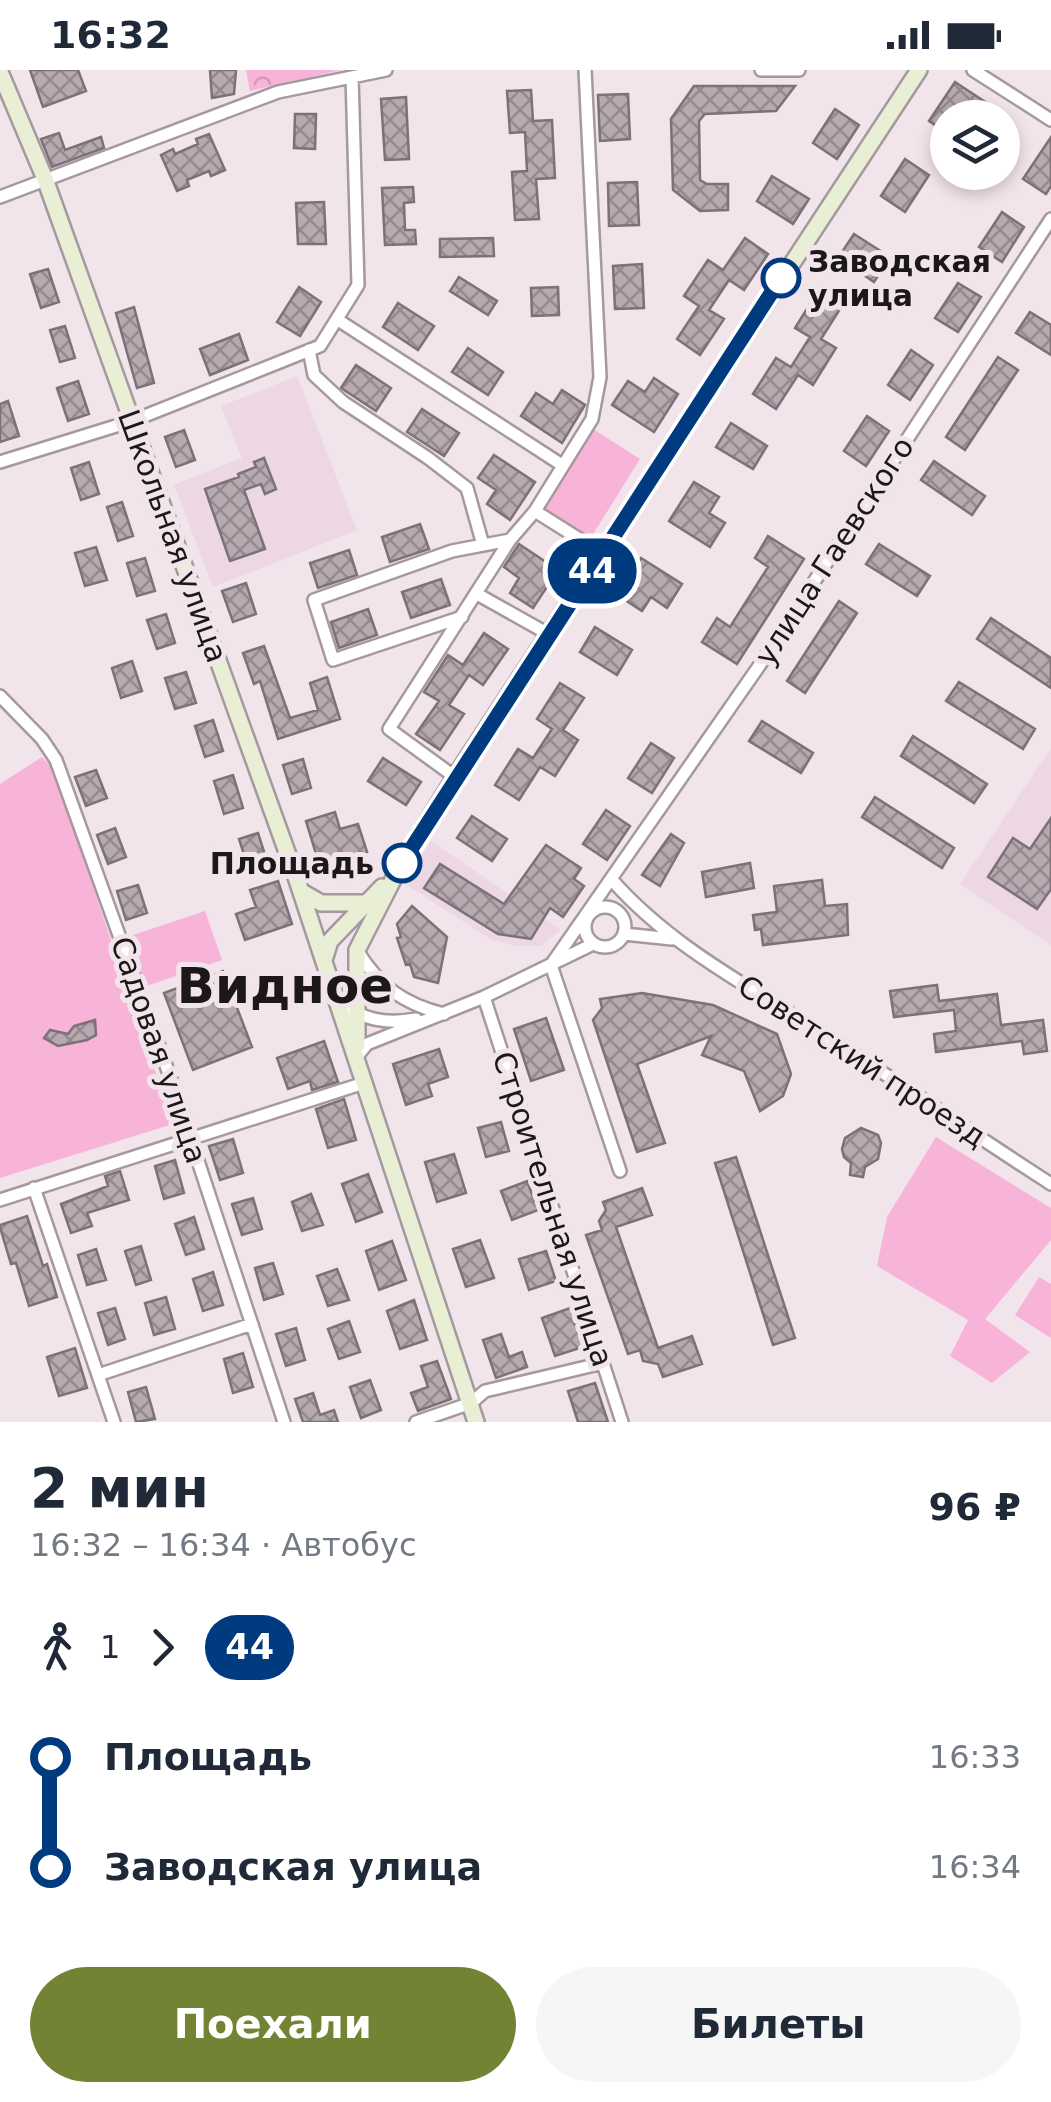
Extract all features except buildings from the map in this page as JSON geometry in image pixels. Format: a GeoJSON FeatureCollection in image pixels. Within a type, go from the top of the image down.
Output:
{"type":"FeatureCollection","features":[{"type":"Feature","properties":{"kind":"street"},"geometry":{"type":"LineString","coordinates":[[0,197],[278,92],[386,70]]}},
{"type":"Feature","properties":{"kind":"street"},"geometry":{"type":"LineString","coordinates":[[455,777],[389,730],[592,419],[600,378],[586,70]]}},
{"type":"Feature","properties":{"kind":"street"},"geometry":{"type":"LineString","coordinates":[[761,70],[799,70]]}},
{"type":"Feature","properties":{"kind":"street"},"geometry":{"type":"LineString","coordinates":[[398,870],[325,950],[324,960],[339,972],[349,970],[398,870],[455,777],[918,70]]}},
{"type":"Feature","properties":{"kind":"street"},"geometry":{"type":"LineString","coordinates":[[974,70],[1051,120]]}},
{"type":"Feature","properties":{"kind":"street","name":"Школьная улица"},"geometry":{"type":"LineString","coordinates":[[0,72],[44,178],[302,892],[356,1059]]}},
{"type":"Feature","properties":{"kind":"street"},"geometry":{"type":"LineString","coordinates":[[0,462],[132,421],[320,346],[358,286],[352,77]]}},
{"type":"Feature","properties":{"kind":"street","name":"улица Гаевского"},"geometry":{"type":"LineString","coordinates":[[552,966],[759,666],[1051,219]]}},
{"type":"Feature","properties":{"kind":"street"},"geometry":{"type":"LineString","coordinates":[[338,320],[562,466]]}},
{"type":"Feature","properties":{"kind":"street"},"geometry":{"type":"LineString","coordinates":[[310,350],[314,375],[343,402],[467,488],[483,545]]}},
{"type":"Feature","properties":{"kind":"street"},"geometry":{"type":"LineString","coordinates":[[535,511],[602,554]]}},
{"type":"Feature","properties":{"kind":"street"},"geometry":{"type":"LineString","coordinates":[[462,617],[333,660],[314,600],[452,550],[510,540]]}},
{"type":"Feature","properties":{"kind":"street"},"geometry":{"type":"LineString","coordinates":[[477,594],[550,635]]}},
{"type":"Feature","properties":{"kind":"street","name":"Садовая улица"},"geometry":{"type":"LineString","coordinates":[[0,696],[42,739],[56,760],[192,1139],[284,1422]]}},
{"type":"Feature","properties":{"kind":"street"},"geometry":{"type":"LineString","coordinates":[[612,880],[612,908]]}},
{"type":"Feature","properties":{"kind":"street","name":"Советский проезд"},"geometry":{"type":"LineString","coordinates":[[612,880],[634,906],[672,939],[1051,1184]]}},
{"type":"Feature","properties":{"kind":"street"},"geometry":{"type":"LineString","coordinates":[[302,892],[322,904],[367,903]]}},
{"type":"Feature","properties":{"kind":"street"},"geometry":{"type":"LineString","coordinates":[[302,892],[393,995],[416,1007],[444,1014]]}},
{"type":"Feature","properties":{"kind":"street"},"geometry":{"type":"LineString","coordinates":[[593,944],[586,936],[589,914],[596,909],[634,906]]}},
{"type":"Feature","properties":{"kind":"street"},"geometry":{"type":"LineString","coordinates":[[356,1059],[367,1044],[484,997],[593,944],[612,946],[624,934],[622,916],[612,908]]}},
{"type":"Feature","properties":{"kind":"street","name":"Советский проезд"},"geometry":{"type":"LineString","coordinates":[[624,934],[672,939]]}},
{"type":"Feature","properties":{"kind":"street"},"geometry":{"type":"LineString","coordinates":[[357,956],[356,1059],[476,1422]]}},
{"type":"Feature","properties":{"kind":"street"},"geometry":{"type":"LineString","coordinates":[[552,966],[620,1171]]}},
{"type":"Feature","properties":{"kind":"street","name":"Строительная улица"},"geometry":{"type":"LineString","coordinates":[[484,997],[622,1422]]}},
{"type":"Feature","properties":{"kind":"street"},"geometry":{"type":"LineString","coordinates":[[336,1001],[357,1015],[397,1022],[444,1014]]}},
{"type":"Feature","properties":{"kind":"street"},"geometry":{"type":"LineString","coordinates":[[0,1200],[364,1083]]}},
{"type":"Feature","properties":{"kind":"street"},"geometry":{"type":"LineString","coordinates":[[34,1188],[114,1422]]}},
{"type":"Feature","properties":{"kind":"street"},"geometry":{"type":"LineString","coordinates":[[98,1374],[252,1324]]}},
{"type":"Feature","properties":{"kind":"street"},"geometry":{"type":"LineString","coordinates":[[416,1422],[470,1404],[485,1391],[603,1364]]}},
{"type":"Feature","properties":{"kind":"shaded area"},"geometry":{"type":"Polygon","coordinates":[[[297,376],[357,530],[213,587],[174,485],[242,458],[221,406],[297,376]]]}},
{"type":"Feature","properties":{"kind":"shaded area"},"geometry":{"type":"Polygon","coordinates":[[[1051,748],[1051,945],[960,884],[1051,748]]]}},
{"type":"Feature","properties":{"kind":"shaded area"},"geometry":{"type":"Polygon","coordinates":[[[431,841],[561,930],[541,946],[517,946],[490,939],[404,883],[431,841]]]}},
{"type":"Feature","properties":{"kind":"green space"},"geometry":{"type":"Polygon","coordinates":[[[246,70],[341,70],[250,91],[246,70]]]}},
{"type":"Feature","properties":{"kind":"green space"},"geometry":{"type":"Polygon","coordinates":[[[593,429],[640,459],[590,539],[542,509],[593,429]]]}},
{"type":"Feature","properties":{"kind":"green space"},"geometry":{"type":"Polygon","coordinates":[[[42,757],[53,768],[173,1124],[0,1178],[0,784],[42,757]]]}},
{"type":"Feature","properties":{"kind":"green space"},"geometry":{"type":"Polygon","coordinates":[[[205,911],[222,960],[144,987],[127,937],[205,911]]]}},
{"type":"Feature","properties":{"kind":"green space"},"geometry":{"type":"Polygon","coordinates":[[[936,1137],[1051,1208],[1051,1240],[985,1319],[1030,1352],[992,1383],[950,1356],[968,1320],[877,1266],[887,1217],[936,1137]]]}},
{"type":"Feature","properties":{"kind":"green space"},"geometry":{"type":"Polygon","coordinates":[[[1039,1277],[1051,1284],[1051,1338],[1015,1315],[1039,1277]]]}},
{"type":"Feature","properties":{"kind":"bus line","name":"44"},"geometry":{"type":"LineString","coordinates":[[402,863],[781,278]]}},
{"type":"Feature","properties":{"kind":"place","name":"Заводская улица"},"geometry":{"type":"Point","coordinates":[781,278]}},
{"type":"Feature","properties":{"kind":"place","name":"Площадь"},"geometry":{"type":"Point","coordinates":[402,863]}},
{"type":"Feature","properties":{"kind":"district","name":"Видное"},"geometry":{"type":"Point","coordinates":[285,986]}}]}
